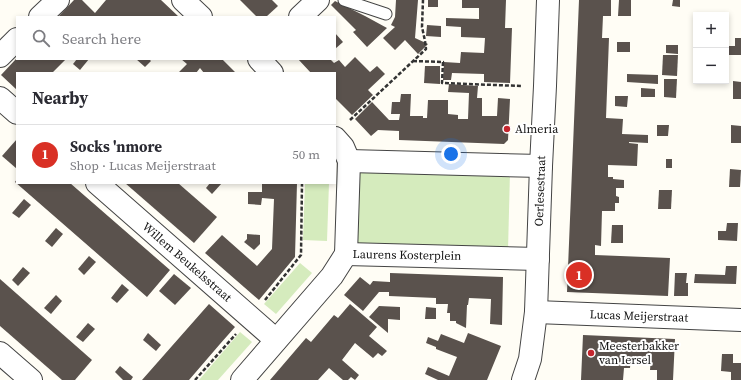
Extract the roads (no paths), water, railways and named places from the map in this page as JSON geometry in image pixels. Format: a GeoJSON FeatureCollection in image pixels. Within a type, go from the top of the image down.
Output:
{"type":"FeatureCollection","features":[{"type":"Feature","properties":{"kind":"street"},"geometry":{"type":"LineString","coordinates":[[41,16],[58,0]]}},
{"type":"Feature","properties":{"kind":"street"},"geometry":{"type":"LineString","coordinates":[[183,0],[199,16]]}},
{"type":"Feature","properties":{"kind":"street"},"geometry":{"type":"LineString","coordinates":[[301,16],[318,0]]}},
{"type":"Feature","properties":{"kind":"street","name":"Oerlesestraat"},"geometry":{"type":"LineString","coordinates":[[523,380],[530,359],[536,312],[548,0]]}},
{"type":"Feature","properties":{"kind":"street"},"geometry":{"type":"LineString","coordinates":[[0,56],[16,40]]}},
{"type":"Feature","properties":{"kind":"street"},"geometry":{"type":"LineString","coordinates":[[260,60],[271,72]]}},
{"type":"Feature","properties":{"kind":"street"},"geometry":{"type":"LineString","coordinates":[[0,98],[16,112]]}},
{"type":"Feature","properties":{"kind":"street"},"geometry":{"type":"LineString","coordinates":[[336,139],[343,147],[349,161],[541,166]]}},
{"type":"Feature","properties":{"kind":"street","name":"Laurens Kosterplein"},"geometry":{"type":"LineString","coordinates":[[349,161],[346,254],[538,259]]}},
{"type":"Feature","properties":{"kind":"street","name":"Willem Beukelsstraat"},"geometry":{"type":"LineString","coordinates":[[98,184],[276,340]]}},
{"type":"Feature","properties":{"kind":"street"},"geometry":{"type":"LineString","coordinates":[[242,380],[332,276],[346,254]]}},
{"type":"Feature","properties":{"kind":"street","name":"Lucas Meijerstraat"},"geometry":{"type":"LineString","coordinates":[[536,312],[741,320]]}},
{"type":"Feature","properties":{"kind":"street"},"geometry":{"type":"LineString","coordinates":[[0,353],[31,380]]}},
{"type":"Feature","properties":{"kind":"lane"},"geometry":{"type":"LineString","coordinates":[[344,0],[386,14]]}},
{"type":"Feature","properties":{"kind":"place","name":"Almeria"},"geometry":{"type":"Point","coordinates":[507,129]}},
{"type":"Feature","properties":{"kind":"place","name":"Socks 'nmore"},"geometry":{"type":"Point","coordinates":[579,275]}},
{"type":"Feature","properties":{"kind":"place","name":"Meesterbakker van Iersel"},"geometry":{"type":"Point","coordinates":[591,353]}}]}
